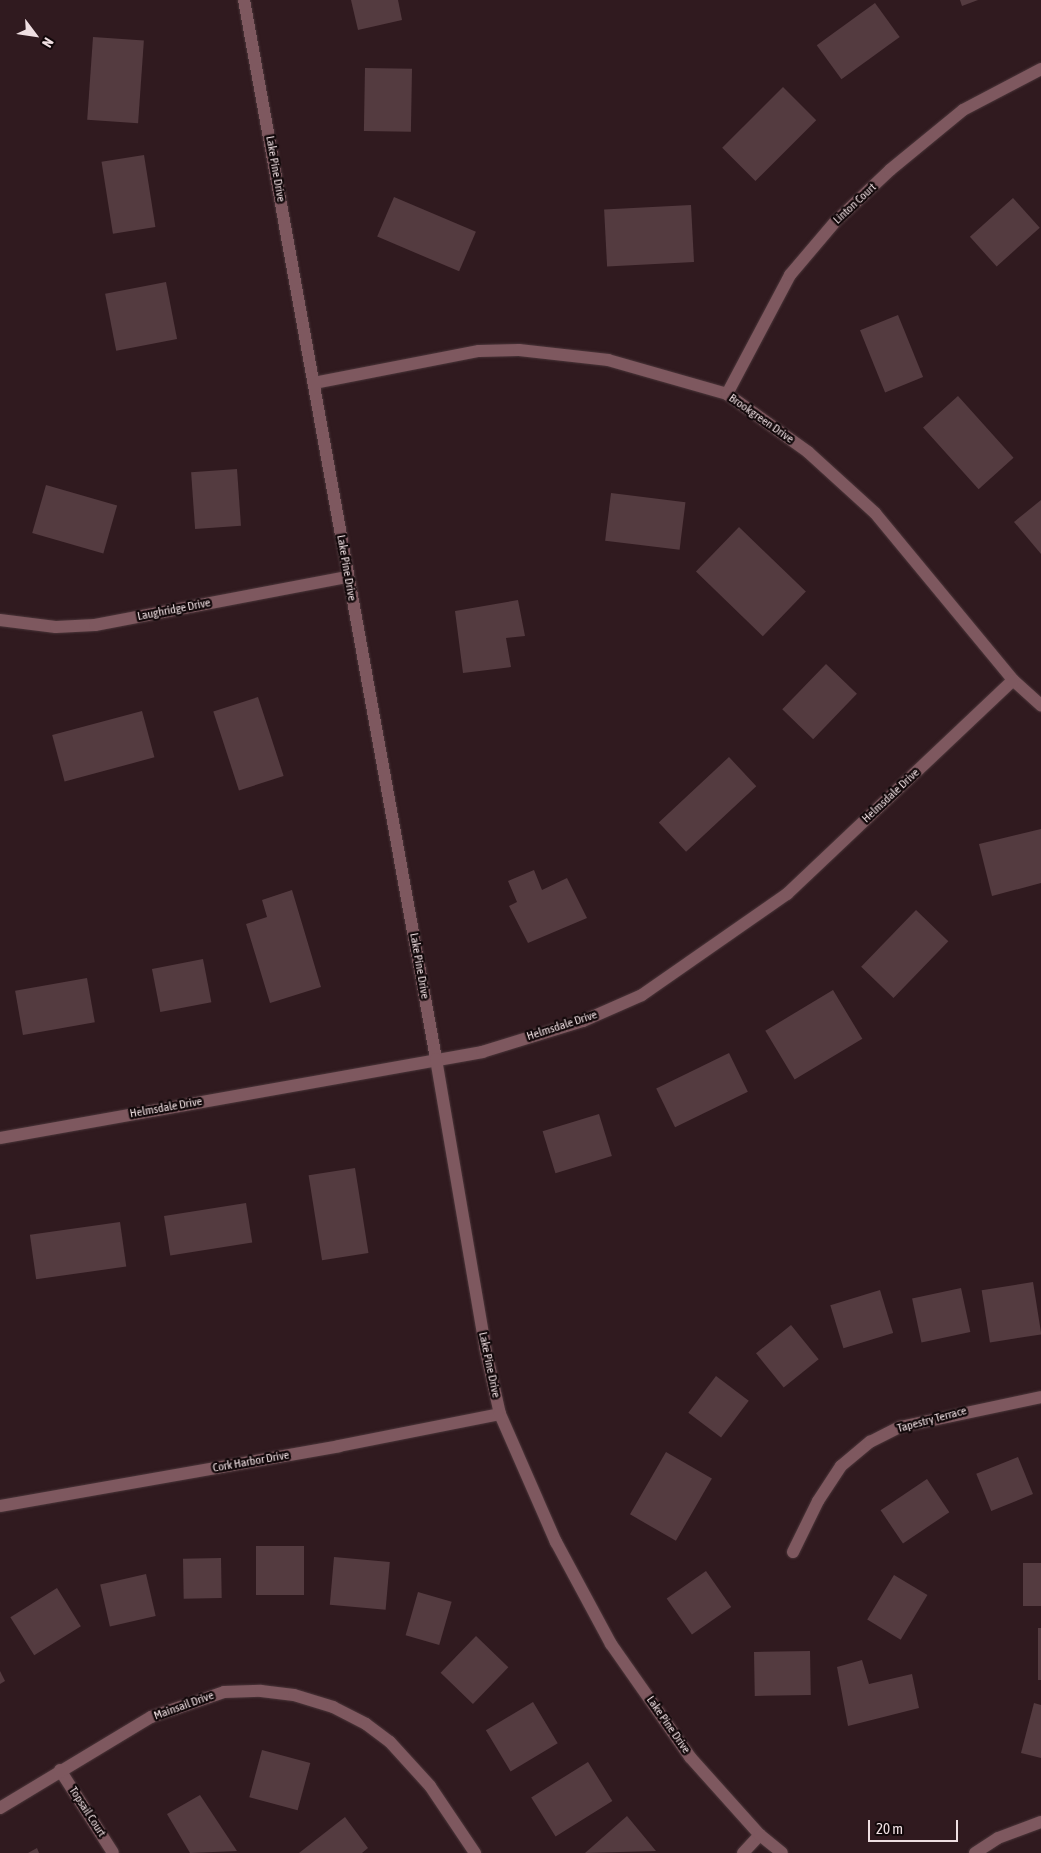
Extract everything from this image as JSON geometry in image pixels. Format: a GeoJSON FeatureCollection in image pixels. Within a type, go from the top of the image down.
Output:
{"type":"FeatureCollection","features":[{"type":"Feature","properties":{"kind":"street","name":"Lake Pine Drive"},"geometry":{"type":"LineString","coordinates":[[244,0],[314,383],[347,577],[436,1059],[484,1347],[500,1414],[556,1542],[610,1644],[690,1757],[760,1835],[782,1853]]}},
{"type":"Feature","properties":{"kind":"street","name":"Linton Court"},"geometry":{"type":"LineString","coordinates":[[727,394],[790,275],[835,222],[890,170],[963,110],[1041,69]]}},
{"type":"Feature","properties":{"kind":"street","name":"Brookgreen Drive"},"geometry":{"type":"LineString","coordinates":[[314,383],[478,351],[519,350],[608,360],[727,394],[808,452],[875,513],[1014,680],[1041,705]]}},
{"type":"Feature","properties":{"kind":"street","name":"Laughridge Drive"},"geometry":{"type":"LineString","coordinates":[[0,620],[56,627],[95,625],[347,577]]}},
{"type":"Feature","properties":{"kind":"street","name":"Helmsdale Drive"},"geometry":{"type":"LineString","coordinates":[[0,1138],[482,1052],[583,1021],[642,995],[693,962],[787,894],[1014,680]]}},
{"type":"Feature","properties":{"kind":"street","name":"Tapestry Terrace"},"geometry":{"type":"LineString","coordinates":[[793,1552],[818,1501],[841,1466],[870,1442],[900,1427],[1041,1397]]}},
{"type":"Feature","properties":{"kind":"street","name":"Cork Harbor Drive"},"geometry":{"type":"LineString","coordinates":[[0,1506],[339,1446],[500,1414]]}},
{"type":"Feature","properties":{"kind":"street","name":"Mainsail Drive"},"geometry":{"type":"LineString","coordinates":[[0,1808],[60,1770],[150,1718],[186,1703],[224,1692],[294,1695],[333,1707],[366,1724],[390,1742],[430,1786],[475,1853]]}},
{"type":"Feature","properties":{"kind":"street","name":"Topsail Court"},"geometry":{"type":"LineString","coordinates":[[60,1770],[113,1853]]}},
{"type":"Feature","properties":{"kind":"street"},"geometry":{"type":"LineString","coordinates":[[975,1853],[998,1838],[1041,1822]]}},
{"type":"Feature","properties":{"kind":"street"},"geometry":{"type":"LineString","coordinates":[[743,1853],[760,1835]]}},
{"type":"Feature","properties":{"kind":"building"},"geometry":{"type":"Polygon","coordinates":[[[351,0],[398,0],[402,20],[358,30],[351,0]]]}},
{"type":"Feature","properties":{"kind":"building"},"geometry":{"type":"Polygon","coordinates":[[[960,0],[978,0],[962,6],[960,0]]]}},
{"type":"Feature","properties":{"kind":"building"},"geometry":{"type":"Polygon","coordinates":[[[875,3],[900,37],[841,79],[817,45],[875,3]]]}},
{"type":"Feature","properties":{"kind":"building"},"geometry":{"type":"Polygon","coordinates":[[[93,37],[144,41],[138,123],[87,120],[93,37]]]}},
{"type":"Feature","properties":{"kind":"building"},"geometry":{"type":"Polygon","coordinates":[[[365,68],[412,69],[411,132],[364,131],[365,68]]]}},
{"type":"Feature","properties":{"kind":"building"},"geometry":{"type":"Polygon","coordinates":[[[783,87],[816,120],[755,181],[722,148],[783,87]]]}},
{"type":"Feature","properties":{"kind":"building"},"geometry":{"type":"Polygon","coordinates":[[[144,155],[155,227],[113,234],[102,162],[144,155]]]}},
{"type":"Feature","properties":{"kind":"building"},"geometry":{"type":"Polygon","coordinates":[[[394,197],[476,232],[459,271],[377,237],[394,197]]]}},
{"type":"Feature","properties":{"kind":"building"},"geometry":{"type":"Polygon","coordinates":[[[1013,198],[1040,228],[997,267],[970,237],[1013,198]]]}},
{"type":"Feature","properties":{"kind":"building"},"geometry":{"type":"Polygon","coordinates":[[[691,205],[694,262],[607,266],[604,210],[691,205]]]}},
{"type":"Feature","properties":{"kind":"building"},"geometry":{"type":"Polygon","coordinates":[[[166,282],[177,339],[116,351],[105,294],[166,282]]]}},
{"type":"Feature","properties":{"kind":"building"},"geometry":{"type":"Polygon","coordinates":[[[898,315],[923,377],[885,392],[860,330],[898,315]]]}},
{"type":"Feature","properties":{"kind":"building"},"geometry":{"type":"Polygon","coordinates":[[[958,396],[1014,458],[979,489],[923,427],[958,396]]]}},
{"type":"Feature","properties":{"kind":"building"},"geometry":{"type":"Polygon","coordinates":[[[237,469],[241,526],[195,529],[191,472],[237,469]]]}},
{"type":"Feature","properties":{"kind":"building"},"geometry":{"type":"Polygon","coordinates":[[[46,485],[117,505],[103,553],[32,533],[46,485]]]}},
{"type":"Feature","properties":{"kind":"building"},"geometry":{"type":"Polygon","coordinates":[[[611,493],[685,502],[680,550],[605,541],[611,493]]]}},
{"type":"Feature","properties":{"kind":"building"},"geometry":{"type":"Polygon","coordinates":[[[1041,500],[1041,554],[1014,522],[1041,500]]]}},
{"type":"Feature","properties":{"kind":"building"},"geometry":{"type":"Polygon","coordinates":[[[739,527],[806,592],[763,636],[696,572],[739,527]]]}},
{"type":"Feature","properties":{"kind":"building"},"geometry":{"type":"Polygon","coordinates":[[[518,600],[525,636],[506,638],[511,667],[463,673],[455,611],[518,600]]]}},
{"type":"Feature","properties":{"kind":"building"},"geometry":{"type":"Polygon","coordinates":[[[826,664],[857,694],[813,739],[782,709],[826,664]]]}},
{"type":"Feature","properties":{"kind":"building"},"geometry":{"type":"Polygon","coordinates":[[[258,697],[284,776],[239,790],[213,712],[258,697]]]}},
{"type":"Feature","properties":{"kind":"building"},"geometry":{"type":"Polygon","coordinates":[[[142,711],[154,757],[65,781],[52,735],[142,711]]]}},
{"type":"Feature","properties":{"kind":"building"},"geometry":{"type":"Polygon","coordinates":[[[729,757],[756,786],[686,852],[659,822],[729,757]]]}},
{"type":"Feature","properties":{"kind":"building"},"geometry":{"type":"Polygon","coordinates":[[[1041,829],[1041,883],[992,896],[979,844],[1041,829]]]}},
{"type":"Feature","properties":{"kind":"building"},"geometry":{"type":"Polygon","coordinates":[[[534,870],[542,890],[567,878],[587,918],[528,943],[509,906],[517,902],[508,881],[534,870]]]}},
{"type":"Feature","properties":{"kind":"building"},"geometry":{"type":"Polygon","coordinates":[[[292,890],[321,987],[270,1003],[246,924],[267,917],[262,900],[292,890]]]}},
{"type":"Feature","properties":{"kind":"building"},"geometry":{"type":"Polygon","coordinates":[[[916,910],[948,941],[893,998],[861,967],[916,910]]]}},
{"type":"Feature","properties":{"kind":"building"},"geometry":{"type":"Polygon","coordinates":[[[203,959],[211,1002],[160,1012],[152,969],[203,959]]]}},
{"type":"Feature","properties":{"kind":"building"},"geometry":{"type":"Polygon","coordinates":[[[87,978],[95,1022],[23,1035],[15,991],[87,978]]]}},
{"type":"Feature","properties":{"kind":"building"},"geometry":{"type":"Polygon","coordinates":[[[833,990],[862,1039],[795,1080],[765,1031],[833,990]]]}},
{"type":"Feature","properties":{"kind":"building"},"geometry":{"type":"Polygon","coordinates":[[[729,1053],[748,1092],[675,1127],[656,1089],[729,1053]]]}},
{"type":"Feature","properties":{"kind":"building"},"geometry":{"type":"Polygon","coordinates":[[[599,1114],[612,1156],[555,1173],[543,1131],[599,1114]]]}},
{"type":"Feature","properties":{"kind":"building"},"geometry":{"type":"Polygon","coordinates":[[[355,1168],[368,1253],[322,1260],[309,1175],[355,1168]]]}},
{"type":"Feature","properties":{"kind":"building"},"geometry":{"type":"Polygon","coordinates":[[[246,1203],[252,1243],[170,1255],[164,1216],[246,1203]]]}},
{"type":"Feature","properties":{"kind":"building"},"geometry":{"type":"Polygon","coordinates":[[[120,1222],[126,1267],[36,1279],[30,1235],[120,1222]]]}},
{"type":"Feature","properties":{"kind":"building"},"geometry":{"type":"Polygon","coordinates":[[[1033,1282],[1041,1334],[990,1342],[982,1290],[1033,1282]]]}},
{"type":"Feature","properties":{"kind":"building"},"geometry":{"type":"Polygon","coordinates":[[[961,1288],[970,1332],[921,1342],[912,1298],[961,1288]]]}},
{"type":"Feature","properties":{"kind":"building"},"geometry":{"type":"Polygon","coordinates":[[[880,1290],[893,1333],[843,1348],[830,1305],[880,1290]]]}},
{"type":"Feature","properties":{"kind":"building"},"geometry":{"type":"Polygon","coordinates":[[[791,1325],[819,1359],[784,1388],[756,1353],[791,1325]]]}},
{"type":"Feature","properties":{"kind":"building"},"geometry":{"type":"Polygon","coordinates":[[[716,1376],[749,1401],[721,1437],[688,1413],[716,1376]]]}},
{"type":"Feature","properties":{"kind":"building"},"geometry":{"type":"Polygon","coordinates":[[[666,1452],[712,1478],[676,1541],[630,1514],[666,1452]]]}},
{"type":"Feature","properties":{"kind":"building"},"geometry":{"type":"Polygon","coordinates":[[[1018,1457],[1033,1494],[991,1511],[976,1474],[1018,1457]]]}},
{"type":"Feature","properties":{"kind":"building"},"geometry":{"type":"Polygon","coordinates":[[[927,1479],[949,1512],[903,1543],[881,1510],[927,1479]]]}},
{"type":"Feature","properties":{"kind":"building"},"geometry":{"type":"Polygon","coordinates":[[[256,1546],[304,1546],[304,1595],[256,1595],[256,1546]]]}},
{"type":"Feature","properties":{"kind":"building"},"geometry":{"type":"Polygon","coordinates":[[[334,1557],[390,1562],[386,1610],[330,1605],[334,1557]]]}},
{"type":"Feature","properties":{"kind":"building"},"geometry":{"type":"Polygon","coordinates":[[[221,1558],[222,1598],[184,1599],[183,1559],[221,1558]]]}},
{"type":"Feature","properties":{"kind":"building"},"geometry":{"type":"Polygon","coordinates":[[[1023,1563],[1041,1563],[1041,1606],[1023,1606],[1023,1563]]]}},
{"type":"Feature","properties":{"kind":"building"},"geometry":{"type":"Polygon","coordinates":[[[706,1571],[731,1607],[692,1635],[667,1599],[706,1571]]]}},
{"type":"Feature","properties":{"kind":"building"},"geometry":{"type":"Polygon","coordinates":[[[146,1574],[156,1616],[110,1626],[100,1585],[146,1574]]]}},
{"type":"Feature","properties":{"kind":"building"},"geometry":{"type":"Polygon","coordinates":[[[894,1575],[927,1595],[901,1640],[867,1620],[894,1575]]]}},
{"type":"Feature","properties":{"kind":"building"},"geometry":{"type":"Polygon","coordinates":[[[57,1588],[81,1626],[34,1655],[10,1617],[57,1588]]]}},
{"type":"Feature","properties":{"kind":"building"},"geometry":{"type":"Polygon","coordinates":[[[418,1592],[452,1602],[439,1645],[406,1635],[418,1592]]]}},
{"type":"Feature","properties":{"kind":"building"},"geometry":{"type":"Polygon","coordinates":[[[1038,1628],[1041,1628],[1041,1680],[1038,1680],[1038,1628]]]}},
{"type":"Feature","properties":{"kind":"building"},"geometry":{"type":"Polygon","coordinates":[[[476,1636],[508,1667],[473,1704],[441,1673],[476,1636]]]}},
{"type":"Feature","properties":{"kind":"building"},"geometry":{"type":"Polygon","coordinates":[[[810,1651],[811,1695],[755,1696],[754,1652],[810,1651]]]}},
{"type":"Feature","properties":{"kind":"building"},"geometry":{"type":"Polygon","coordinates":[[[862,1660],[869,1684],[912,1674],[919,1708],[848,1726],[837,1667],[862,1660]]]}},
{"type":"Feature","properties":{"kind":"building"},"geometry":{"type":"Polygon","coordinates":[[[0,1671],[5,1681],[0,1684],[0,1671]]]}},
{"type":"Feature","properties":{"kind":"building"},"geometry":{"type":"Polygon","coordinates":[[[533,1702],[558,1743],[511,1771],[486,1730],[533,1702]]]}},
{"type":"Feature","properties":{"kind":"building"},"geometry":{"type":"Polygon","coordinates":[[[1034,1703],[1041,1705],[1041,1758],[1021,1753],[1034,1703]]]}},
{"type":"Feature","properties":{"kind":"building"},"geometry":{"type":"Polygon","coordinates":[[[262,1750],[310,1763],[298,1810],[249,1797],[262,1750]]]}},
{"type":"Feature","properties":{"kind":"building"},"geometry":{"type":"Polygon","coordinates":[[[588,1762],[612,1801],[556,1837],[531,1798],[588,1762]]]}},
{"type":"Feature","properties":{"kind":"building"},"geometry":{"type":"Polygon","coordinates":[[[200,1795],[237,1851],[190,1853],[167,1814],[200,1795]]]}},
{"type":"Feature","properties":{"kind":"building"},"geometry":{"type":"Polygon","coordinates":[[[627,1816],[656,1851],[585,1853],[627,1816]]]}},
{"type":"Feature","properties":{"kind":"building"},"geometry":{"type":"Polygon","coordinates":[[[345,1817],[368,1848],[362,1853],[299,1853],[345,1817]]]}},
{"type":"Feature","properties":{"kind":"building"},"geometry":{"type":"Polygon","coordinates":[[[37,1848],[39,1853],[28,1853],[37,1848]]]}}]}
